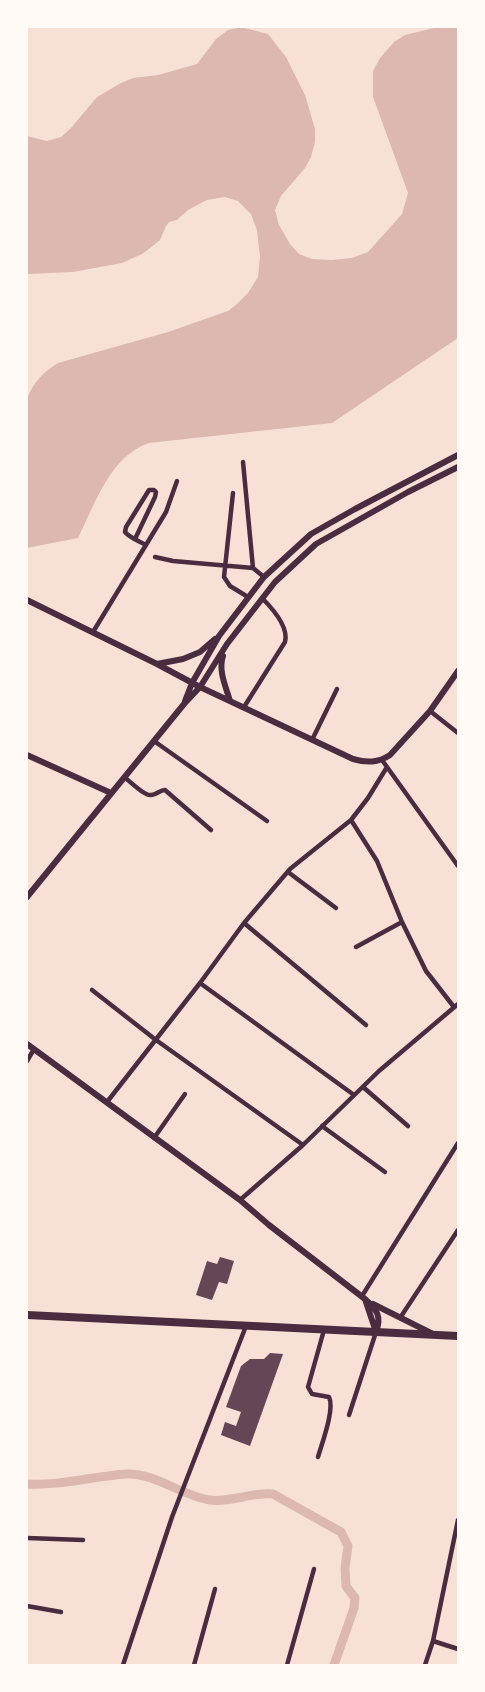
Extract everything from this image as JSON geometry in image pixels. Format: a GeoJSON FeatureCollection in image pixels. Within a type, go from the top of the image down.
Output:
{"type":"FeatureCollection","features":[{"type":"Feature","properties":{"kind":"main road"},"geometry":{"type":"LineString","coordinates":[[27,1316],[458,1336]]}},
{"type":"Feature","properties":{"kind":"street"},"geometry":{"type":"LineString","coordinates":[[184,704],[192,683],[219,636],[248,597],[264,577],[311,534],[458,455]]}},
{"type":"Feature","properties":{"kind":"street"},"geometry":{"type":"LineString","coordinates":[[243,462],[254,568]]}},
{"type":"Feature","properties":{"kind":"street"},"geometry":{"type":"LineString","coordinates":[[27,897],[200,687],[227,644],[275,582],[316,544],[408,492],[458,467]]}},
{"type":"Feature","properties":{"kind":"street"},"geometry":{"type":"LineString","coordinates":[[93,632],[166,512],[177,482]]}},
{"type":"Feature","properties":{"kind":"street"},"geometry":{"type":"LineString","coordinates":[[135,539],[155,497],[154,490],[149,489],[125,532],[135,539],[146,545]]}},
{"type":"Feature","properties":{"kind":"street"},"geometry":{"type":"LineString","coordinates":[[233,493],[224,577],[227,582],[248,597]]}},
{"type":"Feature","properties":{"kind":"street"},"geometry":{"type":"LineString","coordinates":[[155,557],[173,561],[254,568],[264,577]]}},
{"type":"Feature","properties":{"kind":"street"},"geometry":{"type":"LineString","coordinates":[[244,707],[285,642],[287,635],[262,598]]}},
{"type":"Feature","properties":{"kind":"street"},"geometry":{"type":"LineString","coordinates":[[27,600],[200,687],[363,762],[382,760],[390,755],[430,711],[458,671]]}},
{"type":"Feature","properties":{"kind":"street"},"geometry":{"type":"LineString","coordinates":[[157,664],[183,659],[200,652],[219,636]]}},
{"type":"Feature","properties":{"kind":"street"},"geometry":{"type":"LineString","coordinates":[[227,644],[220,663],[230,701]]}},
{"type":"Feature","properties":{"kind":"street"},"geometry":{"type":"LineString","coordinates":[[312,740],[337,689]]}},
{"type":"Feature","properties":{"kind":"street"},"geometry":{"type":"LineString","coordinates":[[430,711],[458,733]]}},
{"type":"Feature","properties":{"kind":"street"},"geometry":{"type":"LineString","coordinates":[[154,741],[267,820]]}},
{"type":"Feature","properties":{"kind":"street"},"geometry":{"type":"LineString","coordinates":[[27,755],[111,793]]}},
{"type":"Feature","properties":{"kind":"street"},"geometry":{"type":"LineString","coordinates":[[382,760],[458,866]]}},
{"type":"Feature","properties":{"kind":"street"},"geometry":{"type":"LineString","coordinates":[[107,1102],[244,923],[288,872],[309,852],[351,820],[387,767]]}},
{"type":"Feature","properties":{"kind":"street"},"geometry":{"type":"LineString","coordinates":[[124,777],[147,795],[153,795],[161,789],[165,790],[211,830]]}},
{"type":"Feature","properties":{"kind":"street"},"geometry":{"type":"LineString","coordinates":[[240,1200],[456,1005],[426,971],[402,922],[377,861],[351,820]]}},
{"type":"Feature","properties":{"kind":"street"},"geometry":{"type":"LineString","coordinates":[[288,872],[336,908]]}},
{"type":"Feature","properties":{"kind":"street"},"geometry":{"type":"LineString","coordinates":[[356,947],[402,922]]}},
{"type":"Feature","properties":{"kind":"street"},"geometry":{"type":"LineString","coordinates":[[244,923],[366,1025]]}},
{"type":"Feature","properties":{"kind":"street"},"geometry":{"type":"LineString","coordinates":[[200,983],[354,1095]]}},
{"type":"Feature","properties":{"kind":"street"},"geometry":{"type":"LineString","coordinates":[[92,990],[156,1040],[303,1145]]}},
{"type":"Feature","properties":{"kind":"street"},"geometry":{"type":"LineString","coordinates":[[27,1044],[240,1200],[374,1307],[379,1323],[349,1415]]}},
{"type":"Feature","properties":{"kind":"street"},"geometry":{"type":"LineString","coordinates":[[27,1061],[34,1049]]}},
{"type":"Feature","properties":{"kind":"street"},"geometry":{"type":"LineString","coordinates":[[363,1087],[408,1126]]}},
{"type":"Feature","properties":{"kind":"street"},"geometry":{"type":"LineString","coordinates":[[154,1138],[185,1094]]}},
{"type":"Feature","properties":{"kind":"street"},"geometry":{"type":"LineString","coordinates":[[322,1126],[385,1172]]}},
{"type":"Feature","properties":{"kind":"street"},"geometry":{"type":"LineString","coordinates":[[363,1298],[458,1143]]}},
{"type":"Feature","properties":{"kind":"street"},"geometry":{"type":"LineString","coordinates":[[400,1318],[458,1230]]}},
{"type":"Feature","properties":{"kind":"street"},"geometry":{"type":"LineString","coordinates":[[363,1298],[435,1335]]}},
{"type":"Feature","properties":{"kind":"street"},"geometry":{"type":"LineString","coordinates":[[123,1665],[185,1484],[246,1326]]}},
{"type":"Feature","properties":{"kind":"street"},"geometry":{"type":"LineString","coordinates":[[318,1457],[331,1402],[329,1397],[312,1394],[308,1386],[324,1330]]}},
{"type":"Feature","properties":{"kind":"street"},"geometry":{"type":"LineString","coordinates":[[425,1665],[433,1641],[458,1520]]}},
{"type":"Feature","properties":{"kind":"street"},"geometry":{"type":"LineString","coordinates":[[27,1538],[83,1540]]}},
{"type":"Feature","properties":{"kind":"street"},"geometry":{"type":"LineString","coordinates":[[287,1665],[314,1569]]}},
{"type":"Feature","properties":{"kind":"street"},"geometry":{"type":"LineString","coordinates":[[194,1665],[215,1589]]}},
{"type":"Feature","properties":{"kind":"street"},"geometry":{"type":"LineString","coordinates":[[27,1606],[61,1612]]}},
{"type":"Feature","properties":{"kind":"street"},"geometry":{"type":"LineString","coordinates":[[433,1641],[458,1648]]}},
{"type":"Feature","properties":{"kind":"shaded area"},"geometry":{"type":"Polygon","coordinates":[[[241,27],[268,34],[286,57],[305,95],[315,129],[315,142],[311,157],[305,168],[281,196],[275,210],[279,225],[299,254],[312,259],[332,260],[352,258],[368,252],[402,214],[408,193],[373,97],[373,71],[380,58],[394,42],[405,35],[438,27],[458,27],[458,338],[332,423],[149,443],[135,449],[114,470],[105,483],[78,538],[27,548],[27,398],[36,382],[58,363],[168,332],[228,311],[248,293],[258,277],[260,257],[257,230],[251,214],[238,201],[225,197],[207,200],[188,210],[177,220],[169,222],[160,240],[142,254],[122,263],[73,272],[27,274],[27,136],[47,141],[61,137],[97,97],[133,78],[158,75],[197,64],[216,39],[228,30],[241,27]]]}},
{"type":"Feature","properties":{"kind":"building"},"geometry":{"type":"Polygon","coordinates":[[[220,1257],[234,1261],[227,1284],[219,1282],[212,1300],[196,1295],[207,1261],[217,1264],[220,1257]]]}},
{"type":"Feature","properties":{"kind":"building"},"geometry":{"type":"Polygon","coordinates":[[[270,1353],[283,1354],[250,1446],[221,1435],[225,1422],[236,1426],[241,1412],[226,1407],[241,1366],[250,1359],[264,1359],[270,1353]]]}},
{"type":"Feature","properties":{"kind":"waterway"},"geometry":{"type":"LineString","coordinates":[[27,1484],[52,1484],[127,1474],[148,1477],[200,1498],[217,1501],[273,1494],[341,1532],[348,1546],[345,1568],[346,1586],[355,1598],[354,1608],[334,1665]]}}]}
